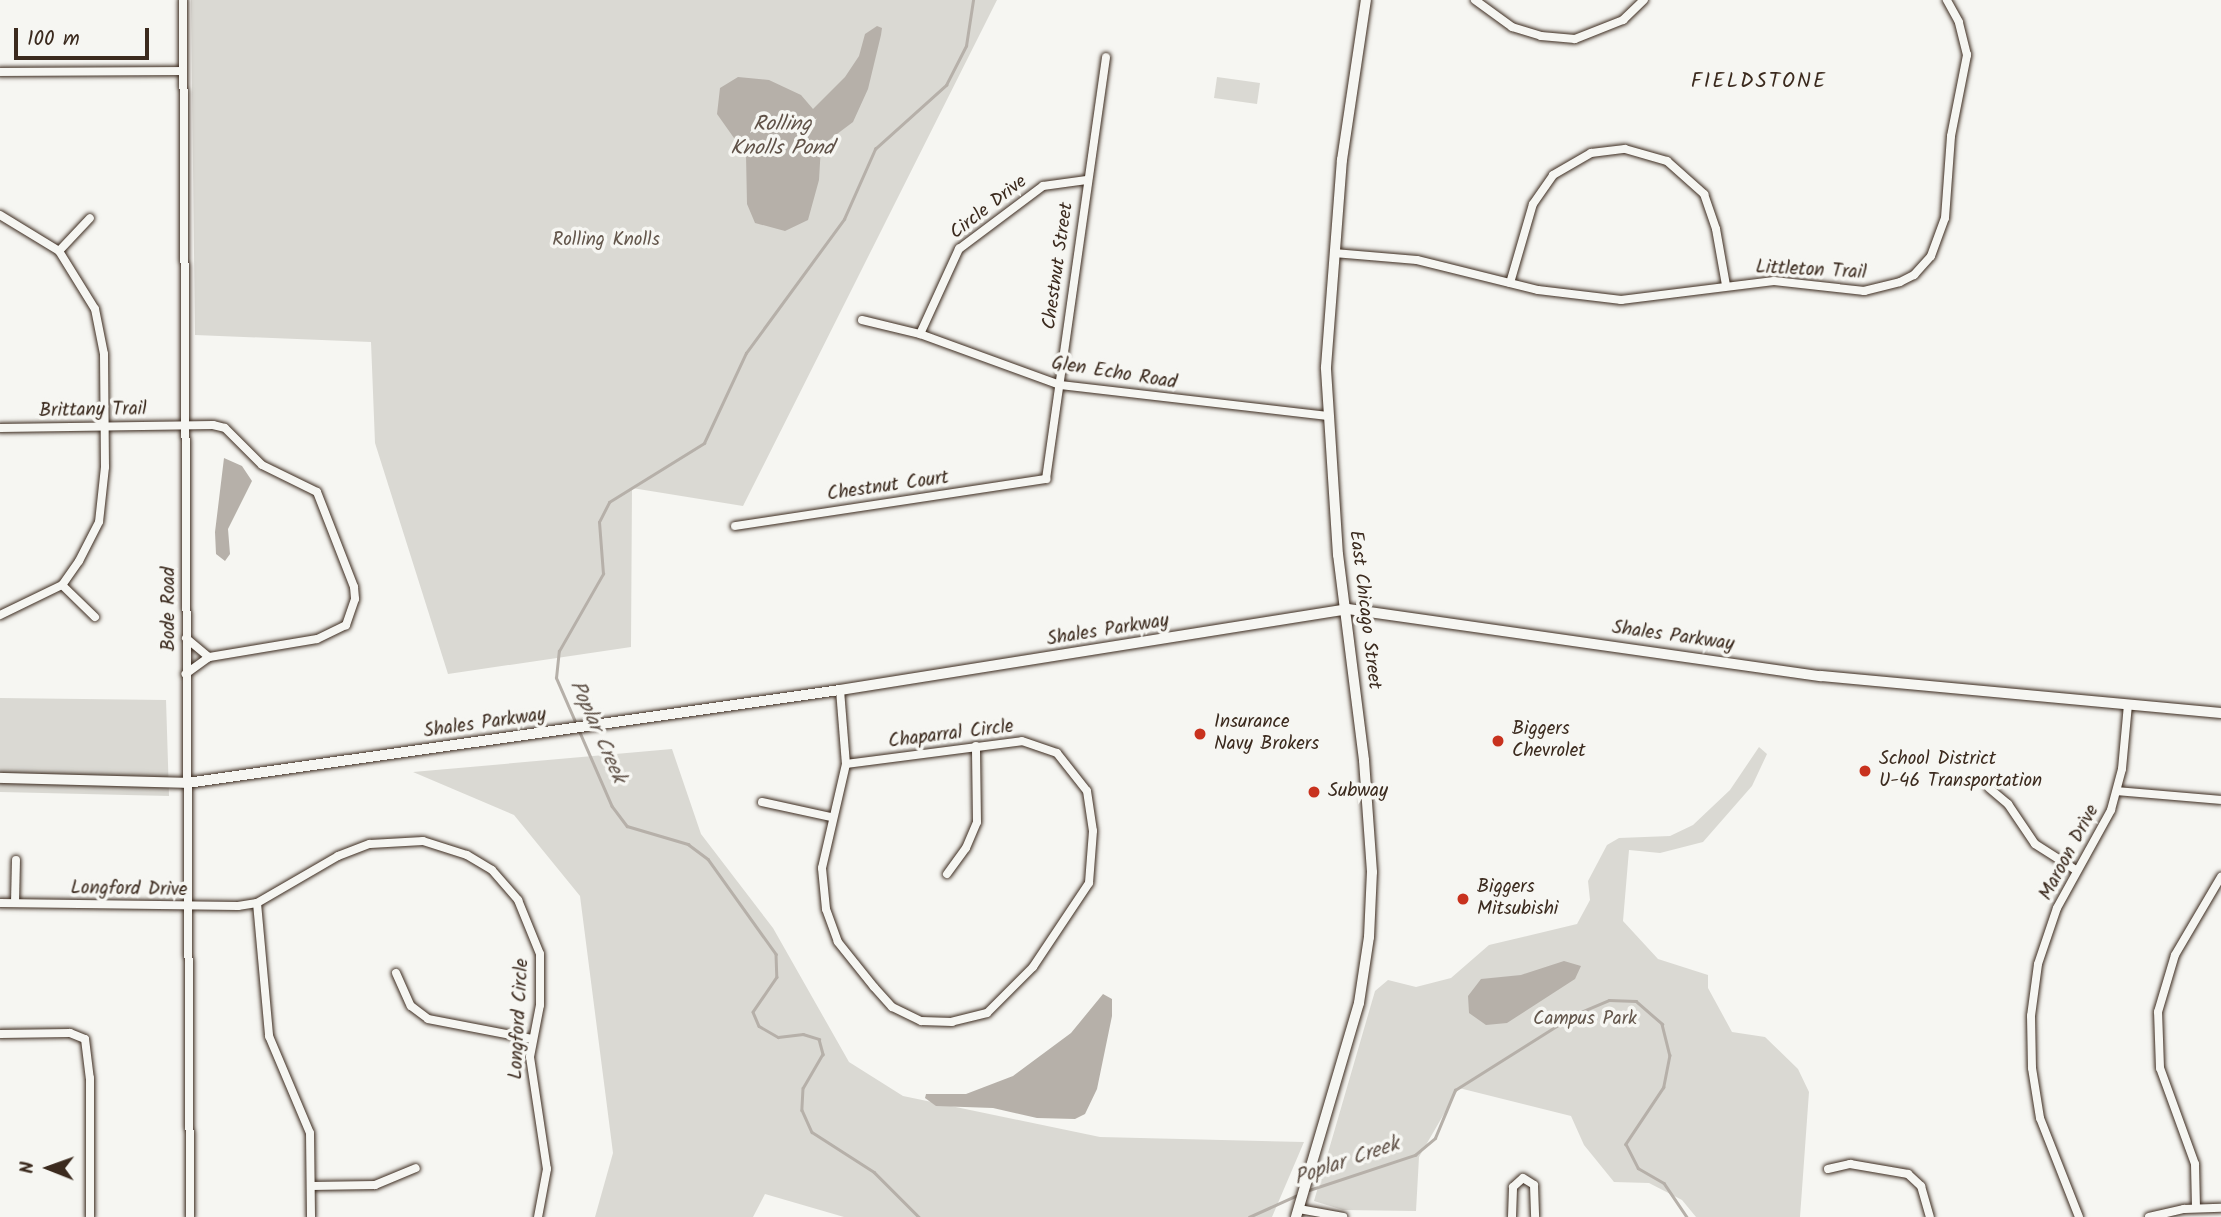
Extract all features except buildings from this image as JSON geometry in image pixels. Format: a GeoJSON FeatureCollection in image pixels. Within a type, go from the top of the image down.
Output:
{"type":"FeatureCollection","features":[{"type":"Feature","properties":{"kind":"street","name":"Bode Road"},"geometry":{"type":"LineString","coordinates":[[183,0],[186,908],[190,1217]]}},
{"type":"Feature","properties":{"kind":"street","name":"East Chicago Street"},"geometry":{"type":"LineString","coordinates":[[1298,1213],[1359,1003],[1369,937],[1370,836],[1348,609],[1338,555],[1328,416],[1334,253],[1342,160],[1366,0]]}},
{"type":"Feature","properties":{"kind":"street"},"geometry":{"type":"LineString","coordinates":[[1475,0],[1512,27],[1567,39],[1608,29],[1644,0]]}},
{"type":"Feature","properties":{"kind":"street","name":"Littleton Trail"},"geometry":{"type":"LineString","coordinates":[[1334,253],[1417,260],[1510,283],[1620,300],[1774,281],[1882,289],[1914,275],[1931,256],[1944,228],[1951,136],[1967,55],[1959,22],[1947,0]]}},
{"type":"Feature","properties":{"kind":"street","name":"Chestnut Street"},"geometry":{"type":"LineString","coordinates":[[1046,480],[1106,57]]}},
{"type":"Feature","properties":{"kind":"street"},"geometry":{"type":"LineString","coordinates":[[0,72],[183,71]]}},
{"type":"Feature","properties":{"kind":"street"},"geometry":{"type":"LineString","coordinates":[[1510,283],[1533,204],[1553,175],[1591,153],[1625,149],[1667,161],[1699,188],[1716,229],[1726,285]]}},
{"type":"Feature","properties":{"kind":"street","name":"Circle Drive"},"geometry":{"type":"LineString","coordinates":[[920,334],[959,248],[1043,186],[1087,180]]}},
{"type":"Feature","properties":{"kind":"street"},"geometry":{"type":"LineString","coordinates":[[0,215],[59,251],[83,284],[102,332],[105,427],[104,495],[99,522],[62,585],[0,615]]}},
{"type":"Feature","properties":{"kind":"street"},"geometry":{"type":"LineString","coordinates":[[59,251],[90,218]]}},
{"type":"Feature","properties":{"kind":"street","name":"Glen Echo Road"},"geometry":{"type":"LineString","coordinates":[[862,320],[920,334],[1060,385],[1328,416]]}},
{"type":"Feature","properties":{"kind":"street","name":"Brittany Trail"},"geometry":{"type":"LineString","coordinates":[[0,428],[225,428],[262,464],[317,492],[355,599],[346,625],[333,634],[209,657]]}},
{"type":"Feature","properties":{"kind":"street","name":"Chestnut Court"},"geometry":{"type":"LineString","coordinates":[[735,526],[1046,480]]}},
{"type":"Feature","properties":{"kind":"street"},"geometry":{"type":"LineString","coordinates":[[62,585],[95,617]]}},
{"type":"Feature","properties":{"kind":"street","name":"Shales Parkway"},"geometry":{"type":"LineString","coordinates":[[0,778],[187,783],[840,690],[1348,609],[1821,676],[2221,713]]}},
{"type":"Feature","properties":{"kind":"street"},"geometry":{"type":"LineString","coordinates":[[186,638],[209,657],[186,674]]}},
{"type":"Feature","properties":{"kind":"street","name":"Chaparral Circle"},"geometry":{"type":"LineString","coordinates":[[840,690],[846,764],[831,817],[822,868],[825,909],[838,943],[892,1007],[922,1021],[953,1022],[986,1013],[1033,967],[1071,915],[1089,883],[1093,831],[1087,791],[1057,753],[1021,741],[846,764]]}},
{"type":"Feature","properties":{"kind":"street","name":"Maroon Drive"},"geometry":{"type":"LineString","coordinates":[[2079,1217],[2040,1118],[2031,1039],[2038,964],[2057,908],[2102,828],[2117,791],[2128,705]]}},
{"type":"Feature","properties":{"kind":"street"},"geometry":{"type":"LineString","coordinates":[[947,874],[966,848],[977,822],[976,746]]}},
{"type":"Feature","properties":{"kind":"street"},"geometry":{"type":"LineString","coordinates":[[1989,788],[2008,804],[2035,844],[2076,870]]}},
{"type":"Feature","properties":{"kind":"street"},"geometry":{"type":"LineString","coordinates":[[2117,791],[2221,800]]}},
{"type":"Feature","properties":{"kind":"street"},"geometry":{"type":"LineString","coordinates":[[762,802],[831,817]]}},
{"type":"Feature","properties":{"kind":"street","name":"Longford Circle"},"geometry":{"type":"LineString","coordinates":[[257,903],[338,856],[370,844],[423,841],[467,855],[505,883],[536,936],[542,977],[532,1039],[531,1081],[547,1169],[538,1217]]}},
{"type":"Feature","properties":{"kind":"street"},"geometry":{"type":"LineString","coordinates":[[15,903],[16,860]]}},
{"type":"Feature","properties":{"kind":"street"},"geometry":{"type":"LineString","coordinates":[[2196,1208],[2194,1164],[2160,1068],[2158,1012],[2175,955],[2221,877]]}},
{"type":"Feature","properties":{"kind":"street","name":"Longford Drive"},"geometry":{"type":"LineString","coordinates":[[0,903],[186,908],[257,903]]}},
{"type":"Feature","properties":{"kind":"street"},"geometry":{"type":"LineString","coordinates":[[257,903],[269,1036],[306,1119],[311,1217]]}},
{"type":"Feature","properties":{"kind":"street"},"geometry":{"type":"LineString","coordinates":[[396,973],[411,1006],[428,1019],[532,1039]]}},
{"type":"Feature","properties":{"kind":"street"},"geometry":{"type":"LineString","coordinates":[[0,1034],[70,1033],[85,1039],[90,1078],[90,1217]]}},
{"type":"Feature","properties":{"kind":"street"},"geometry":{"type":"LineString","coordinates":[[1828,1169],[1850,1164],[1908,1174],[1921,1186],[1930,1217]]}},
{"type":"Feature","properties":{"kind":"street"},"geometry":{"type":"LineString","coordinates":[[311,1186],[375,1185],[416,1168]]}},
{"type":"Feature","properties":{"kind":"street"},"geometry":{"type":"LineString","coordinates":[[1512,1217],[1513,1187],[1523,1178],[1534,1185],[1535,1217]]}},
{"type":"Feature","properties":{"kind":"street"},"geometry":{"type":"LineString","coordinates":[[2149,1217],[2196,1208],[2221,1208]]}},
{"type":"Feature","properties":{"kind":"street"},"geometry":{"type":"LineString","coordinates":[[1298,1213],[1343,1217]]}},
{"type":"Feature","properties":{"kind":"green space","name":"Rolling Knolls"},"geometry":{"type":"Polygon","coordinates":[[[191,0],[997,0],[743,506],[632,488],[631,647],[448,674],[375,443],[371,342],[195,335],[191,0]]]}},
{"type":"Feature","properties":{"kind":"green space"},"geometry":{"type":"Polygon","coordinates":[[[1217,77],[1260,83],[1257,104],[1214,98],[1217,77]]]}},
{"type":"Feature","properties":{"kind":"green space"},"geometry":{"type":"Polygon","coordinates":[[[0,698],[166,700],[169,796],[0,792],[0,698]]]}},
{"type":"Feature","properties":{"kind":"green space","name":"Campus Park"},"geometry":{"type":"Polygon","coordinates":[[[1759,747],[1767,754],[1752,786],[1703,842],[1660,853],[1629,850],[1623,921],[1658,959],[1708,975],[1708,988],[1732,1032],[1765,1037],[1798,1069],[1809,1092],[1800,1217],[1696,1217],[1682,1200],[1649,1183],[1614,1182],[1584,1145],[1571,1116],[1459,1088],[1419,1157],[1416,1211],[1343,1210],[1314,1201],[1375,991],[1388,980],[1416,987],[1451,978],[1489,945],[1577,924],[1590,900],[1588,881],[1607,845],[1619,838],[1670,836],[1693,825],[1730,790],[1759,747]]]}},
{"type":"Feature","properties":{"kind":"green space"},"geometry":{"type":"Polygon","coordinates":[[[672,749],[701,834],[773,928],[849,1062],[903,1096],[1100,1137],[1304,1142],[1272,1217],[844,1217],[765,1194],[753,1217],[595,1217],[613,1153],[580,896],[514,815],[413,772],[672,749]]]}},
{"type":"Feature","properties":{"kind":"water","name":"Rolling Knolls Pond"},"geometry":{"type":"Polygon","coordinates":[[[877,26],[882,28],[881,35],[868,89],[853,122],[821,146],[819,180],[808,220],[785,231],[755,223],[747,204],[746,155],[717,114],[720,88],[738,77],[769,80],[801,95],[813,109],[845,77],[859,56],[865,34],[877,26]]]}},
{"type":"Feature","properties":{"kind":"water"},"geometry":{"type":"Polygon","coordinates":[[[224,458],[242,466],[252,481],[228,529],[230,554],[225,561],[216,554],[215,532],[224,458]]]}},
{"type":"Feature","properties":{"kind":"water"},"geometry":{"type":"Polygon","coordinates":[[[1564,961],[1581,966],[1575,979],[1507,1023],[1486,1025],[1469,1013],[1468,996],[1481,979],[1521,975],[1564,961]]]}},
{"type":"Feature","properties":{"kind":"water"},"geometry":{"type":"Polygon","coordinates":[[[1103,994],[1112,999],[1112,1016],[1097,1089],[1085,1114],[1075,1119],[1037,1118],[993,1108],[936,1106],[925,1098],[926,1094],[966,1094],[1013,1076],[1071,1033],[1103,994]]]}},
{"type":"Feature","properties":{"kind":"waterway","name":"Poplar Creek"},"geometry":{"type":"LineString","coordinates":[[576,724],[556,678],[559,651],[603,574],[599,522],[609,502],[704,443],[746,353],[844,219],[875,149],[946,85],[966,46],[973,0]]}},
{"type":"Feature","properties":{"kind":"waterway","name":"Poplar Creek"},"geometry":{"type":"LineString","coordinates":[[579,730],[612,806],[627,826],[688,844],[708,859],[776,954],[777,977],[753,1012],[759,1026],[778,1037],[803,1034],[819,1039],[823,1054],[803,1088],[802,1110],[812,1132],[874,1172],[919,1217]]}},
{"type":"Feature","properties":{"kind":"waterway","name":"Poplar Creek"},"geometry":{"type":"LineString","coordinates":[[1309,1190],[1415,1155],[1435,1138],[1455,1090],[1574,1015],[1609,1000],[1636,1001],[1662,1024],[1670,1055],[1664,1087],[1626,1144],[1638,1168],[1664,1183],[1687,1217]]}},
{"type":"Feature","properties":{"kind":"waterway","name":"Poplar Creek"},"geometry":{"type":"LineString","coordinates":[[1249,1217],[1300,1194]]}},
{"type":"Feature","properties":{"kind":"place","name":"Insurance Navy Brokers"},"geometry":{"type":"Point","coordinates":[1200,734]}},
{"type":"Feature","properties":{"kind":"place","name":"Biggers Chevrolet"},"geometry":{"type":"Point","coordinates":[1498,741]}},
{"type":"Feature","properties":{"kind":"place","name":"School District U-46 Transportation"},"geometry":{"type":"Point","coordinates":[1865,771]}},
{"type":"Feature","properties":{"kind":"place","name":"Subway"},"geometry":{"type":"Point","coordinates":[1314,792]}},
{"type":"Feature","properties":{"kind":"place","name":"Biggers Mitsubishi"},"geometry":{"type":"Point","coordinates":[1463,899]}},
{"type":"Feature","properties":{"kind":"district","name":"FIELDSTONE"},"geometry":{"type":"Point","coordinates":[1759,82]}}]}
